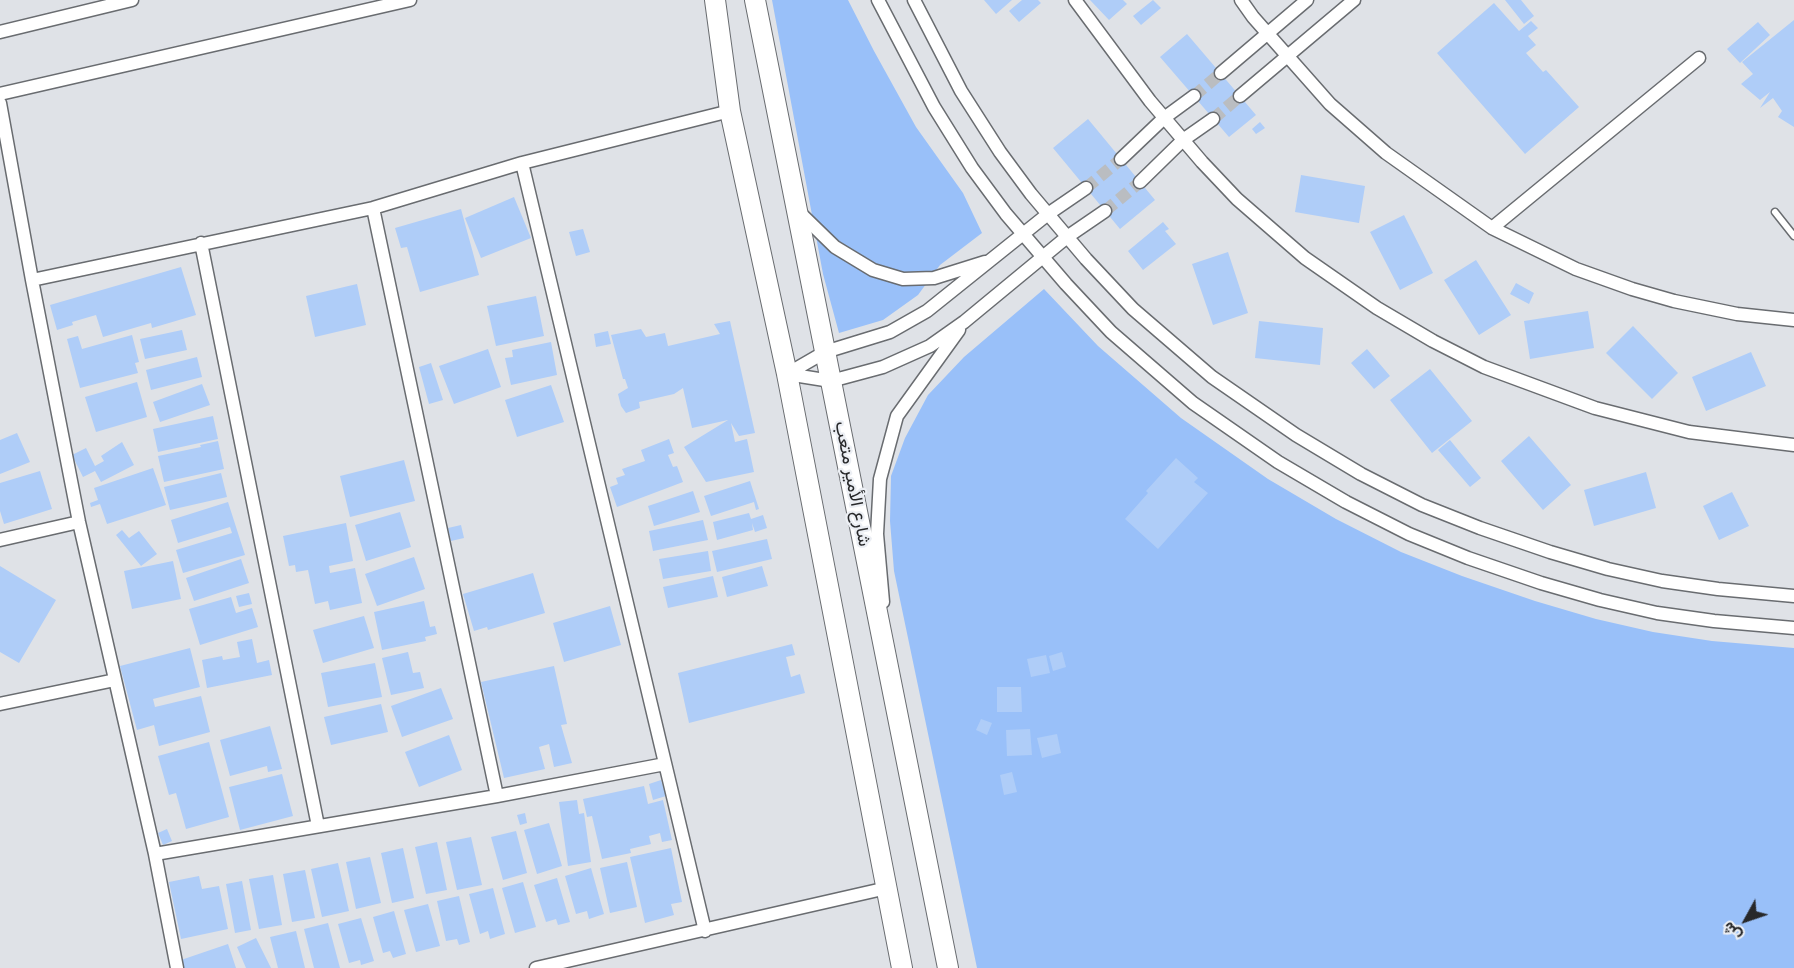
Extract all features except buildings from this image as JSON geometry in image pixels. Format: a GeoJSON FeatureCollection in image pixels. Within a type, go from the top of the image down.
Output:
{"type":"FeatureCollection","features":[{"type":"Feature","properties":{"kind":"main road"},"geometry":{"type":"LineString","coordinates":[[713,0],[720,24],[730,111],[787,374],[902,968]]}},
{"type":"Feature","properties":{"kind":"main road","name":"شارع الأمير متعب"},"geometry":{"type":"LineString","coordinates":[[755,0],[948,968]]}},
{"type":"Feature","properties":{"kind":"street"},"geometry":{"type":"LineString","coordinates":[[0,32],[132,0]]}},
{"type":"Feature","properties":{"kind":"street"},"geometry":{"type":"LineString","coordinates":[[0,94],[410,0]]}},
{"type":"Feature","properties":{"kind":"street"},"geometry":{"type":"LineString","coordinates":[[878,0],[949,132],[999,205],[1042,257],[1111,332],[1193,403],[1278,462],[1388,524],[1540,583],[1657,613],[1794,628]]}},
{"type":"Feature","properties":{"kind":"street"},"geometry":{"type":"LineString","coordinates":[[914,0],[961,91],[1000,152],[1067,237],[1133,309],[1212,377],[1296,435],[1361,474],[1422,505],[1540,549],[1608,569],[1696,586],[1794,596]]}},
{"type":"Feature","properties":{"kind":"street"},"geometry":{"type":"LineString","coordinates":[[1075,0],[1164,118],[1238,199],[1305,258],[1377,308],[1433,341],[1484,367],[1584,405],[1689,432],[1794,445]]}},
{"type":"Feature","properties":{"kind":"street"},"geometry":{"type":"LineString","coordinates":[[1241,0],[1330,104],[1386,153],[1492,228],[1576,268],[1632,289],[1719,311],[1794,320]]}},
{"type":"Feature","properties":{"kind":"street"},"geometry":{"type":"LineString","coordinates":[[1221,74],[1307,0]]}},
{"type":"Feature","properties":{"kind":"street"},"geometry":{"type":"LineString","coordinates":[[1240,96],[1354,0]]}},
{"type":"Feature","properties":{"kind":"street"},"geometry":{"type":"LineString","coordinates":[[1492,228],[1699,58]]}},
{"type":"Feature","properties":{"kind":"street"},"geometry":{"type":"LineString","coordinates":[[1121,159],[1164,118],[1194,96]]}},
{"type":"Feature","properties":{"kind":"street"},"geometry":{"type":"LineString","coordinates":[[0,103],[79,522],[155,854],[177,968]]}},
{"type":"Feature","properties":{"kind":"street"},"geometry":{"type":"LineString","coordinates":[[32,280],[373,208],[522,163],[730,111]]}},
{"type":"Feature","properties":{"kind":"street"},"geometry":{"type":"LineString","coordinates":[[1140,182],[1183,140],[1213,119]]}},
{"type":"Feature","properties":{"kind":"street"},"geometry":{"type":"LineString","coordinates":[[522,163],[705,931]]}},
{"type":"Feature","properties":{"kind":"street"},"geometry":{"type":"LineString","coordinates":[[787,374],[825,352],[890,332],[927,311],[1048,214],[1086,188]]}},
{"type":"Feature","properties":{"kind":"street"},"geometry":{"type":"LineString","coordinates":[[373,208],[497,796]]}},
{"type":"Feature","properties":{"kind":"street"},"geometry":{"type":"LineString","coordinates":[[798,211],[835,247],[873,270],[903,279],[934,278],[992,260]]}},
{"type":"Feature","properties":{"kind":"street"},"geometry":{"type":"LineString","coordinates":[[787,374],[831,381],[883,367],[930,345],[964,322],[1067,237],[1105,211]]}},
{"type":"Feature","properties":{"kind":"street"},"geometry":{"type":"LineString","coordinates":[[201,243],[318,826]]}},
{"type":"Feature","properties":{"kind":"street"},"geometry":{"type":"LineString","coordinates":[[888,666],[878,534],[880,479],[897,416],[964,322]]}},
{"type":"Feature","properties":{"kind":"street"},"geometry":{"type":"LineString","coordinates":[[930,345],[940,357]]}},
{"type":"Feature","properties":{"kind":"street"},"geometry":{"type":"LineString","coordinates":[[0,540],[79,522]]}},
{"type":"Feature","properties":{"kind":"street"},"geometry":{"type":"LineString","coordinates":[[0,704],[115,680]]}},
{"type":"Feature","properties":{"kind":"street"},"geometry":{"type":"LineString","coordinates":[[155,854],[497,796],[665,764]]}},
{"type":"Feature","properties":{"kind":"street"},"geometry":{"type":"LineString","coordinates":[[536,968],[887,888]]}},
{"type":"Feature","properties":{"kind":"lane"},"geometry":{"type":"LineString","coordinates":[[1775,212],[1794,236]]}},
{"type":"Feature","properties":{"kind":"shaded area"},"geometry":{"type":"Polygon","coordinates":[[[772,0],[848,0],[916,127],[963,193],[982,233],[940,265],[918,295],[883,320],[839,333],[823,274],[772,0]]]}},
{"type":"Feature","properties":{"kind":"shaded area"},"geometry":{"type":"Polygon","coordinates":[[[1044,289],[1098,346],[1181,418],[1268,479],[1336,519],[1401,552],[1462,576],[1596,619],[1653,632],[1712,641],[1794,648],[1794,968],[977,968],[894,571],[890,521],[891,476],[905,438],[928,395],[964,357],[1044,289]]]}},
{"type":"Feature","properties":{"kind":"tunnel"},"geometry":{"type":"LineString","coordinates":[[1194,96],[1221,73]]}},
{"type":"Feature","properties":{"kind":"tunnel"},"geometry":{"type":"LineString","coordinates":[[1213,119],[1240,96]]}},
{"type":"Feature","properties":{"kind":"tunnel"},"geometry":{"type":"LineString","coordinates":[[1086,188],[1121,159]]}},
{"type":"Feature","properties":{"kind":"tunnel"},"geometry":{"type":"LineString","coordinates":[[1105,211],[1140,182]]}}]}
